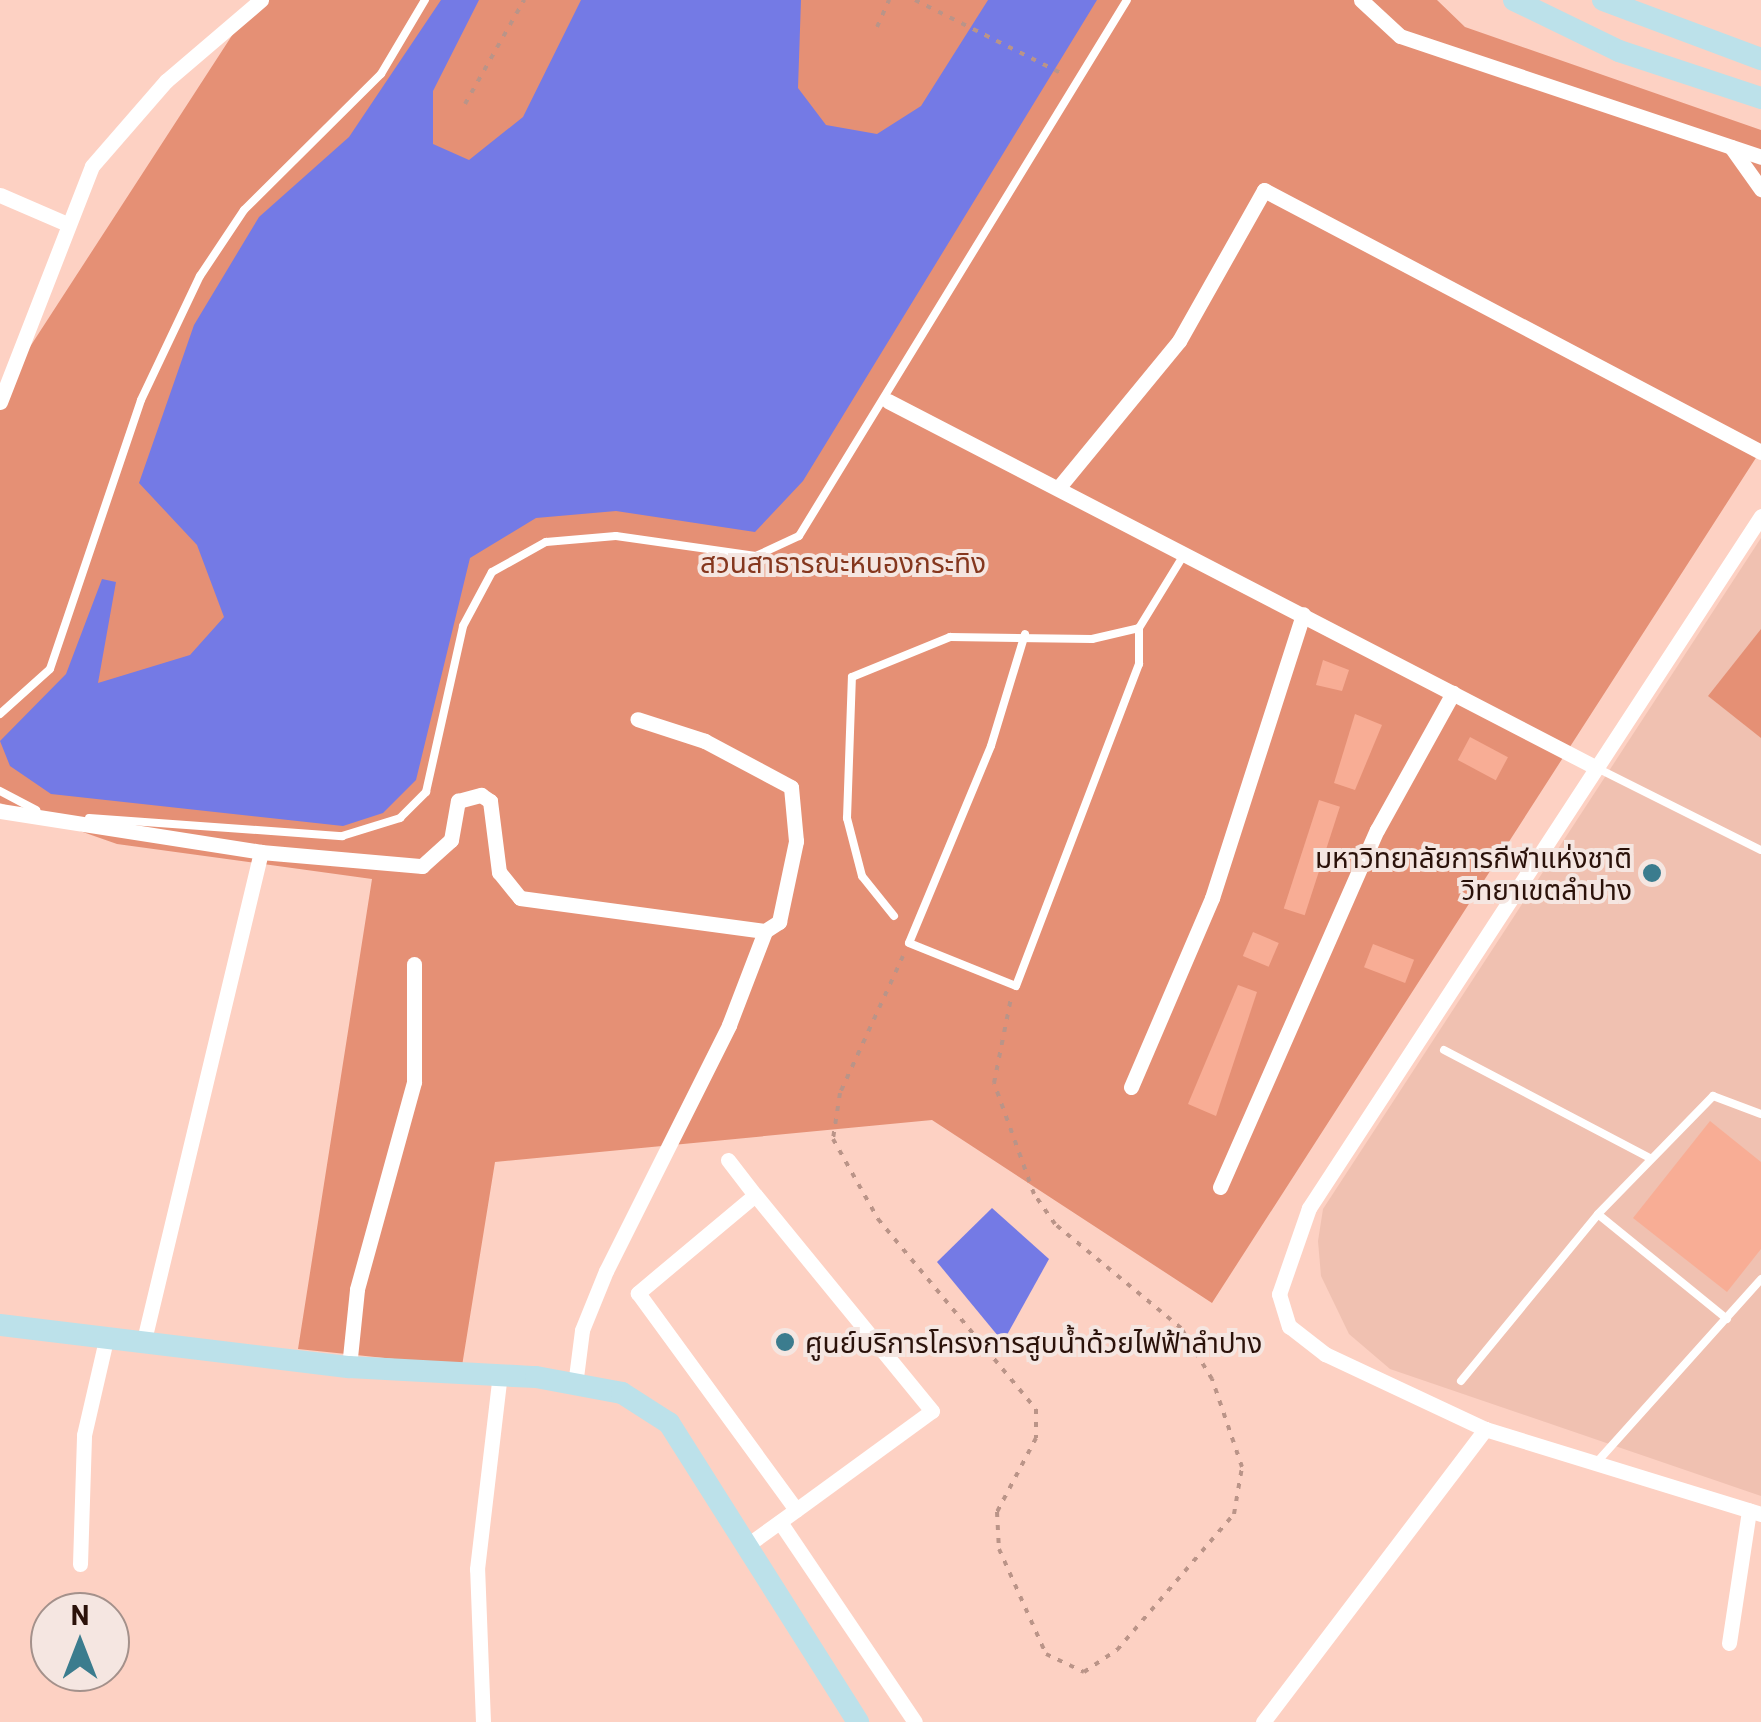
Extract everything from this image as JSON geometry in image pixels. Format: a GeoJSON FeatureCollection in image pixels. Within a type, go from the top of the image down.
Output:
{"type":"FeatureCollection","features":[{"type":"Feature","properties":{"kind":"street"},"geometry":{"type":"LineString","coordinates":[[0,402],[65,222],[106,147],[262,0]]}},
{"type":"Feature","properties":{"kind":"street"},"geometry":{"type":"LineString","coordinates":[[1361,0],[1400,36],[1761,158]]}},
{"type":"Feature","properties":{"kind":"street"},"geometry":{"type":"LineString","coordinates":[[1514,0],[1620,51],[1761,98]]}},
{"type":"Feature","properties":{"kind":"street"},"geometry":{"type":"LineString","coordinates":[[1604,0],[1761,59]]}},
{"type":"Feature","properties":{"kind":"street"},"geometry":{"type":"LineString","coordinates":[[1731,148],[1761,189]]}},
{"type":"Feature","properties":{"kind":"street"},"geometry":{"type":"LineString","coordinates":[[1059,487],[1179,341],[1264,190],[1758,445]]}},
{"type":"Feature","properties":{"kind":"street"},"geometry":{"type":"LineString","coordinates":[[0,194],[65,222]]}},
{"type":"Feature","properties":{"kind":"street"},"geometry":{"type":"LineString","coordinates":[[888,401],[1597,768]]}},
{"type":"Feature","properties":{"kind":"street"},"geometry":{"type":"LineString","coordinates":[[1729,1643],[1755,1513],[1485,1429],[1324,1354],[1288,1326],[1278,1294],[1284,1261],[1761,516]]}},
{"type":"Feature","properties":{"kind":"street"},"geometry":{"type":"LineString","coordinates":[[1131,1087],[1212,898],[1302,614]]}},
{"type":"Feature","properties":{"kind":"street"},"geometry":{"type":"LineString","coordinates":[[1220,1187],[1378,830],[1454,693]]}},
{"type":"Feature","properties":{"kind":"street"},"geometry":{"type":"LineString","coordinates":[[575,1384],[582,1330],[606,1271],[729,1025],[765,931],[779,922],[787,889],[791,787],[704,741],[637,720]]}},
{"type":"Feature","properties":{"kind":"street"},"geometry":{"type":"LineString","coordinates":[[0,810],[261,852],[422,866],[451,840],[458,802],[482,794],[490,801],[500,872],[520,898],[765,931]]}},
{"type":"Feature","properties":{"kind":"street"},"geometry":{"type":"LineString","coordinates":[[144,1340],[261,852]]}},
{"type":"Feature","properties":{"kind":"street"},"geometry":{"type":"LineString","coordinates":[[349,1367],[357,1289],[414,1082],[414,964]]}},
{"type":"Feature","properties":{"kind":"street"},"geometry":{"type":"LineString","coordinates":[[728,1160],[932,1411],[746,1546]]}},
{"type":"Feature","properties":{"kind":"street"},"geometry":{"type":"LineString","coordinates":[[755,1195],[638,1293],[796,1510]]}},
{"type":"Feature","properties":{"kind":"street"},"geometry":{"type":"LineString","coordinates":[[0,1325],[349,1367],[500,1373],[622,1393],[669,1423],[858,1722]]}},
{"type":"Feature","properties":{"kind":"street"},"geometry":{"type":"LineString","coordinates":[[80,1564],[84,1435],[106,1336]]}},
{"type":"Feature","properties":{"kind":"street"},"geometry":{"type":"LineString","coordinates":[[483,1722],[478,1569],[500,1373]]}},
{"type":"Feature","properties":{"kind":"street"},"geometry":{"type":"LineString","coordinates":[[1264,1722],[1485,1429]]}},
{"type":"Feature","properties":{"kind":"street"},"geometry":{"type":"LineString","coordinates":[[780,1522],[916,1722]]}},
{"type":"Feature","properties":{"kind":"lane"},"geometry":{"type":"LineString","coordinates":[[0,714],[50,669],[141,400],[200,276],[244,210],[381,74],[425,0]]}},
{"type":"Feature","properties":{"kind":"lane"},"geometry":{"type":"LineString","coordinates":[[0,791],[58,816],[323,835],[400,818],[426,792],[463,626],[492,572],[546,542],[616,536],[756,556],[799,536],[888,401],[1127,0]]}},
{"type":"Feature","properties":{"kind":"lane"},"geometry":{"type":"LineString","coordinates":[[1025,634],[991,746],[909,943],[1016,986],[1140,664],[1139,628],[1185,553]]}},
{"type":"Feature","properties":{"kind":"lane"},"geometry":{"type":"LineString","coordinates":[[894,916],[862,876],[847,818],[852,676],[950,636],[1025,634],[1092,639],[1139,628]]}},
{"type":"Feature","properties":{"kind":"lane"},"geometry":{"type":"LineString","coordinates":[[1597,768],[1761,850]]}},
{"type":"Feature","properties":{"kind":"lane"},"geometry":{"type":"LineString","coordinates":[[1444,1050],[1650,1158]]}},
{"type":"Feature","properties":{"kind":"lane"},"geometry":{"type":"LineString","coordinates":[[1461,1381],[1598,1214],[1713,1096],[1761,1114]]}},
{"type":"Feature","properties":{"kind":"lane"},"geometry":{"type":"LineString","coordinates":[[1598,1214],[1727,1319]]}},
{"type":"Feature","properties":{"kind":"lane"},"geometry":{"type":"LineString","coordinates":[[1595,1463],[1761,1279]]}},
{"type":"Feature","properties":{"kind":"path"},"geometry":{"type":"LineString","coordinates":[[465,104],[524,0]]}},
{"type":"Feature","properties":{"kind":"path"},"geometry":{"type":"LineString","coordinates":[[877,28],[889,0]]}},
{"type":"Feature","properties":{"kind":"path"},"geometry":{"type":"LineString","coordinates":[[915,0],[1078,82]]}},
{"type":"Feature","properties":{"kind":"path"},"geometry":{"type":"LineString","coordinates":[[909,943],[840,1094],[834,1139],[878,1219],[1036,1409],[1036,1438],[998,1512],[999,1549],[1046,1654],[1084,1672],[1117,1650],[1234,1514],[1242,1467],[1212,1379],[1181,1328],[1055,1224],[1034,1194],[994,1083],[1016,986]]}},
{"type":"Feature","properties":{"kind":"shaded area"},"geometry":{"type":"Polygon","coordinates":[[[441,0],[479,0],[433,91],[433,144],[469,160],[523,117],[581,0],[801,0],[798,88],[826,125],[877,134],[921,106],[988,0],[1097,0],[803,481],[755,532],[616,511],[536,518],[470,558],[416,780],[383,813],[343,826],[51,794],[10,766],[0,741],[66,674],[102,579],[116,582],[98,683],[190,655],[224,617],[197,545],[139,483],[194,325],[259,217],[349,137],[441,0]]]}},
{"type":"Feature","properties":{"kind":"shaded area","name":"มหาวิทยาลัยการกีฬาแห่งชาติ วิทยาเขตลำปาง"},"geometry":{"type":"Polygon","coordinates":[[[1761,538],[1761,1496],[1390,1369],[1349,1334],[1321,1276],[1318,1241],[1323,1209],[1761,538]]]}},
{"type":"Feature","properties":{"kind":"shaded area"},"geometry":{"type":"Polygon","coordinates":[[[992,1208],[1049,1259],[1003,1342],[937,1262],[992,1208]]]}},
{"type":"Feature","properties":{"kind":"green space","name":"สวนสาธารณะหนองกระทิง"},"geometry":{"type":"Polygon","coordinates":[[[255,0],[1437,0],[1465,27],[1761,130],[1761,450],[1212,1303],[932,1120],[495,1162],[462,1366],[298,1349],[372,879],[117,844],[0,803],[0,393],[255,0]]]}},
{"type":"Feature","properties":{"kind":"green space"},"geometry":{"type":"Polygon","coordinates":[[[1761,629],[1761,738],[1708,696],[1761,629]]]}},
{"type":"Feature","properties":{"kind":"building"},"geometry":{"type":"Polygon","coordinates":[[[1323,660],[1349,670],[1342,691],[1316,685],[1323,660]]]}},
{"type":"Feature","properties":{"kind":"building"},"geometry":{"type":"Polygon","coordinates":[[[1355,714],[1382,725],[1355,790],[1334,783],[1355,714]]]}},
{"type":"Feature","properties":{"kind":"building"},"geometry":{"type":"Polygon","coordinates":[[[1470,737],[1508,757],[1496,780],[1458,760],[1470,737]]]}},
{"type":"Feature","properties":{"kind":"building"},"geometry":{"type":"Polygon","coordinates":[[[1319,800],[1340,807],[1305,915],[1284,908],[1319,800]]]}},
{"type":"Feature","properties":{"kind":"building"},"geometry":{"type":"Polygon","coordinates":[[[1253,932],[1279,943],[1269,967],[1243,956],[1253,932]]]}},
{"type":"Feature","properties":{"kind":"building"},"geometry":{"type":"Polygon","coordinates":[[[1373,944],[1414,960],[1405,983],[1364,967],[1373,944]]]}},
{"type":"Feature","properties":{"kind":"building"},"geometry":{"type":"Polygon","coordinates":[[[1238,985],[1257,992],[1216,1116],[1188,1104],[1238,985]]]}},
{"type":"Feature","properties":{"kind":"building"},"geometry":{"type":"Polygon","coordinates":[[[1710,1121],[1761,1162],[1761,1249],[1727,1292],[1633,1218],[1710,1121]]]}},
{"type":"Feature","properties":{"kind":"place","name":"มหาวิทยาลัยการกีฬาแห่งชาติ วิทยาเขตลำปาง"},"geometry":{"type":"Point","coordinates":[1652,873]}},
{"type":"Feature","properties":{"kind":"place","name":"ศูนย์บริการโครงการสูบน้ำด้วยไฟฟ้าลําปาง"},"geometry":{"type":"Point","coordinates":[785,1342]}}]}
